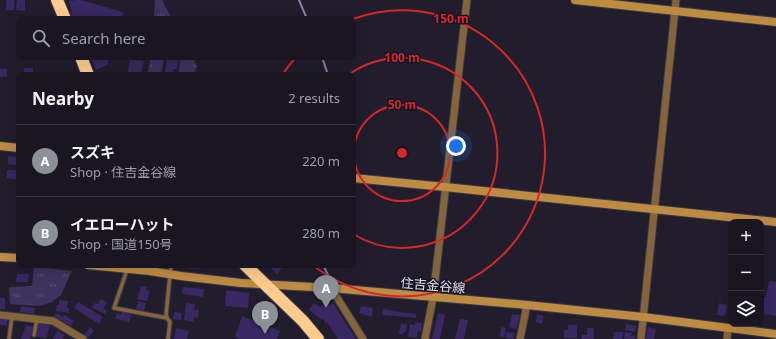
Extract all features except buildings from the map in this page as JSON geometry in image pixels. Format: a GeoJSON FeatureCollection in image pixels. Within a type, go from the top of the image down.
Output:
{"type":"FeatureCollection","features":[{"type":"Feature","properties":{"kind":"highway"},"geometry":{"type":"LineString","coordinates":[[57,0],[64,16]]}},
{"type":"Feature","properties":{"kind":"highway"},"geometry":{"type":"LineString","coordinates":[[82,60],[87,72]]}},
{"type":"Feature","properties":{"kind":"highway"},"geometry":{"type":"LineString","coordinates":[[248,268],[303,321],[318,339]]}},
{"type":"Feature","properties":{"kind":"main road"},"geometry":{"type":"LineString","coordinates":[[574,0],[776,22]]}},
{"type":"Feature","properties":{"kind":"main road"},"geometry":{"type":"LineString","coordinates":[[0,146],[16,148]]}},
{"type":"Feature","properties":{"kind":"main road"},"geometry":{"type":"LineString","coordinates":[[356,178],[776,222]]}},
{"type":"Feature","properties":{"kind":"main road"},"geometry":{"type":"LineString","coordinates":[[0,257],[16,258]]}},
{"type":"Feature","properties":{"kind":"main road","name":"住吉金谷線"},"geometry":{"type":"LineString","coordinates":[[117,268],[241,283],[331,288],[527,305],[643,317],[776,334]]}},
{"type":"Feature","properties":{"kind":"street"},"geometry":{"type":"LineString","coordinates":[[425,339],[433,298],[467,0]]}},
{"type":"Feature","properties":{"kind":"street"},"geometry":{"type":"LineString","coordinates":[[641,339],[676,0]]}},
{"type":"Feature","properties":{"kind":"street"},"geometry":{"type":"LineString","coordinates":[[331,288],[363,339]]}},
{"type":"Feature","properties":{"kind":"street"},"geometry":{"type":"LineString","coordinates":[[520,339],[527,305]]}},
{"type":"Feature","properties":{"kind":"street"},"geometry":{"type":"LineString","coordinates":[[0,314],[54,321],[83,339]]}},
{"type":"Feature","properties":{"kind":"street"},"geometry":{"type":"LineString","coordinates":[[727,339],[728,328]]}},
{"type":"Feature","properties":{"kind":"lane"},"geometry":{"type":"LineString","coordinates":[[168,339],[170,322],[166,315],[171,268]]}},
{"type":"Feature","properties":{"kind":"lane"},"geometry":{"type":"LineString","coordinates":[[127,269],[114,308],[167,318]]}},
{"type":"Feature","properties":{"kind":"lane"},"geometry":{"type":"LineString","coordinates":[[9,339],[12,316]]}},
{"type":"Feature","properties":{"kind":"lane"},"geometry":{"type":"LineString","coordinates":[[34,335],[37,319]]}},
{"type":"Feature","properties":{"kind":"green space"},"geometry":{"type":"Polygon","coordinates":[[[155,0],[162,0],[170,16],[154,16],[155,0]]]}},
{"type":"Feature","properties":{"kind":"green space"},"geometry":{"type":"Polygon","coordinates":[[[150,60],[164,60],[162,72],[148,72],[150,60]]]}},
{"type":"Feature","properties":{"kind":"green space"},"geometry":{"type":"Polygon","coordinates":[[[175,60],[194,60],[197,66],[195,72],[178,72],[180,61],[175,60]]]}},
{"type":"Feature","properties":{"kind":"green space"},"geometry":{"type":"Polygon","coordinates":[[[34,268],[72,271],[61,295],[52,302],[40,306],[10,304],[9,287],[32,286],[34,268]]]}},
{"type":"Feature","properties":{"kind":"waterway"},"geometry":{"type":"LineString","coordinates":[[299,0],[306,16]]}},
{"type":"Feature","properties":{"kind":"waterway"},"geometry":{"type":"LineString","coordinates":[[323,60],[327,72]]}},
{"type":"Feature","properties":{"kind":"waterway"},"geometry":{"type":"LineString","coordinates":[[324,268],[331,281]]}},
{"type":"Feature","properties":{"kind":"place","name":"スズキ"},"geometry":{"type":"Point","coordinates":[326,308]}},
{"type":"Feature","properties":{"kind":"place","name":"イエローハット"},"geometry":{"type":"Point","coordinates":[265,334]}}]}
